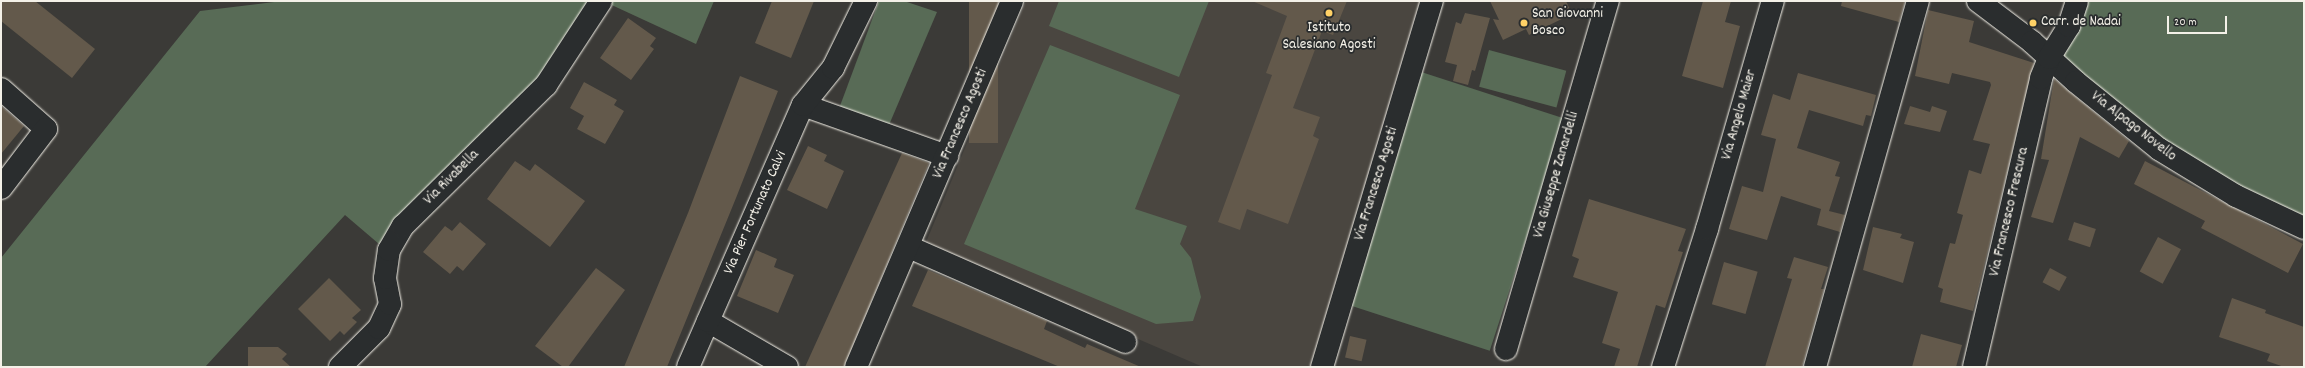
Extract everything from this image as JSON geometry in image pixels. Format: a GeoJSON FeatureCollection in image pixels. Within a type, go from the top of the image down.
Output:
{"type":"FeatureCollection","features":[{"type":"Feature","properties":{"kind":"street","name":"Via Rivabella"},"geometry":{"type":"LineString","coordinates":[[340,367],[379,328],[390,304],[385,278],[389,250],[403,226],[546,85],[601,1]]}},
{"type":"Feature","properties":{"kind":"street","name":"Via Pier Fortunato Calvi"},"geometry":{"type":"LineString","coordinates":[[688,367],[803,105],[827,78],[866,1]]}},
{"type":"Feature","properties":{"kind":"street","name":"Via Francesco Agosti"},"geometry":{"type":"LineString","coordinates":[[856,367],[910,247],[1012,1]]}},
{"type":"Feature","properties":{"kind":"street","name":"Via Francesco Agosti"},"geometry":{"type":"LineString","coordinates":[[1322,367],[1432,1]]}},
{"type":"Feature","properties":{"kind":"street","name":"Via Giuseppe Zanardelli"},"geometry":{"type":"LineString","coordinates":[[1506,349],[1608,1]]}},
{"type":"Feature","properties":{"kind":"street","name":"Via Angelo Maier"},"geometry":{"type":"LineString","coordinates":[[1663,367],[1707,229],[1773,1]]}},
{"type":"Feature","properties":{"kind":"street"},"geometry":{"type":"LineString","coordinates":[[1815,367],[1918,1]]}},
{"type":"Feature","properties":{"kind":"street","name":"Via Alpago Novello"},"geometry":{"type":"LineString","coordinates":[[1978,1],[2159,149],[2236,196],[2304,228]]}},
{"type":"Feature","properties":{"kind":"street","name":"Via Francesco Frescura"},"geometry":{"type":"LineString","coordinates":[[1974,367],[2041,78],[2049,58],[2070,26],[2077,1]]}},
{"type":"Feature","properties":{"kind":"street"},"geometry":{"type":"LineString","coordinates":[[1,89],[46,129],[1,188]]}},
{"type":"Feature","properties":{"kind":"street"},"geometry":{"type":"LineString","coordinates":[[803,105],[947,156]]}},
{"type":"Feature","properties":{"kind":"street"},"geometry":{"type":"LineString","coordinates":[[910,247],[1125,342]]}},
{"type":"Feature","properties":{"kind":"street"},"geometry":{"type":"LineString","coordinates":[[708,320],[787,367]]}},
{"type":"Feature","properties":{"kind":"shaded area"},"geometry":{"type":"Polygon","coordinates":[[[1026,1],[1435,1],[1314,367],[1203,367],[924,247],[1026,1]]]}},
{"type":"Feature","properties":{"kind":"green space"},"geometry":{"type":"Polygon","coordinates":[[[282,1],[594,1],[558,55],[504,119],[379,244],[345,215],[205,367],[1,367],[1,258],[200,11],[282,1]]]}},
{"type":"Feature","properties":{"kind":"green space"},"geometry":{"type":"Polygon","coordinates":[[[603,1],[714,1],[696,44],[603,1]]]}},
{"type":"Feature","properties":{"kind":"green space"},"geometry":{"type":"Polygon","coordinates":[[[879,1],[904,1],[937,12],[886,132],[837,114],[879,1]]]}},
{"type":"Feature","properties":{"kind":"green space"},"geometry":{"type":"Polygon","coordinates":[[[1059,1],[1209,1],[1179,77],[1049,26],[1059,1]]]}},
{"type":"Feature","properties":{"kind":"green space"},"geometry":{"type":"Polygon","coordinates":[[[2075,1],[2304,1],[2304,230],[2211,177],[2057,56],[2075,1]]]}},
{"type":"Feature","properties":{"kind":"green space"},"geometry":{"type":"Polygon","coordinates":[[[1050,45],[1180,95],[1135,209],[1187,226],[1180,244],[1191,258],[1201,297],[1193,321],[1156,324],[964,244],[1050,45]]]}},
{"type":"Feature","properties":{"kind":"green space"},"geometry":{"type":"Polygon","coordinates":[[[1489,50],[1566,71],[1556,107],[1479,87],[1489,50]]]}},
{"type":"Feature","properties":{"kind":"green space"},"geometry":{"type":"Polygon","coordinates":[[[1412,69],[1565,119],[1490,351],[1337,301],[1412,69]]]}},
{"type":"Feature","properties":{"kind":"building"},"geometry":{"type":"Polygon","coordinates":[[[1,1],[35,1],[95,49],[72,78],[1,21],[1,1]]]}},
{"type":"Feature","properties":{"kind":"building"},"geometry":{"type":"Polygon","coordinates":[[[772,1],[814,1],[791,58],[755,43],[772,1]]]}},
{"type":"Feature","properties":{"kind":"building"},"geometry":{"type":"Polygon","coordinates":[[[969,1],[998,1],[998,143],[969,143],[969,1]]]}},
{"type":"Feature","properties":{"kind":"building"},"geometry":{"type":"Polygon","coordinates":[[[1252,1],[1347,1],[1333,35],[1322,31],[1293,108],[1320,117],[1313,136],[1319,139],[1288,224],[1247,209],[1240,230],[1218,222],[1272,75],[1266,73],[1287,16],[1252,1]]]}},
{"type":"Feature","properties":{"kind":"building","name":"San Giovanni Bosco"},"geometry":{"type":"Polygon","coordinates":[[[1490,1],[1566,1],[1572,14],[1529,35],[1526,29],[1503,40],[1493,19],[1499,20],[1490,1]]]}},
{"type":"Feature","properties":{"kind":"building"},"geometry":{"type":"Polygon","coordinates":[[[1703,1],[1731,1],[1725,22],[1740,26],[1723,88],[1682,76],[1703,1]]]}},
{"type":"Feature","properties":{"kind":"building"},"geometry":{"type":"Polygon","coordinates":[[[1842,1],[1905,1],[1899,22],[1841,6],[1842,1]]]}},
{"type":"Feature","properties":{"kind":"building"},"geometry":{"type":"Polygon","coordinates":[[[1928,10],[1974,21],[1969,42],[2034,63],[1973,311],[1940,302],[1943,289],[1938,287],[1950,243],[1955,244],[1963,215],[1957,213],[1969,170],[1981,174],[1990,144],[1973,140],[1991,85],[1990,82],[1952,73],[1949,84],[1915,76],[1928,10]]]}},
{"type":"Feature","properties":{"kind":"building"},"geometry":{"type":"Polygon","coordinates":[[[1465,13],[1490,18],[1475,71],[1472,70],[1468,85],[1453,81],[1457,65],[1445,62],[1456,22],[1461,24],[1465,13]]]}},
{"type":"Feature","properties":{"kind":"building"},"geometry":{"type":"Polygon","coordinates":[[[628,18],[656,38],[650,46],[654,49],[631,80],[600,58],[628,18]]]}},
{"type":"Feature","properties":{"kind":"building"},"geometry":{"type":"Polygon","coordinates":[[[1798,73],[1876,95],[1871,116],[1866,115],[1863,126],[1809,110],[1797,148],[1840,162],[1835,176],[1840,177],[1829,211],[1845,215],[1840,232],[1817,225],[1821,209],[1781,196],[1767,240],[1729,229],[1742,186],[1763,192],[1776,139],[1761,135],[1773,94],[1790,100],[1798,73]]]}},
{"type":"Feature","properties":{"kind":"building"},"geometry":{"type":"Polygon","coordinates":[[[740,76],[778,91],[736,198],[667,367],[624,367],[688,213],[740,76]]]}},
{"type":"Feature","properties":{"kind":"building"},"geometry":{"type":"Polygon","coordinates":[[[2054,79],[2129,141],[2119,158],[2080,137],[2053,223],[2031,217],[2049,160],[2041,159],[2054,79]]]}},
{"type":"Feature","properties":{"kind":"building"},"geometry":{"type":"Polygon","coordinates":[[[584,82],[617,100],[614,105],[624,111],[605,144],[577,129],[584,116],[570,108],[584,82]]]}},
{"type":"Feature","properties":{"kind":"building"},"geometry":{"type":"Polygon","coordinates":[[[1,106],[24,126],[1,154],[1,106]]]}},
{"type":"Feature","properties":{"kind":"building"},"geometry":{"type":"Polygon","coordinates":[[[1910,106],[1930,112],[1932,106],[1947,111],[1940,132],[1904,124],[1910,106]]]}},
{"type":"Feature","properties":{"kind":"building"},"geometry":{"type":"Polygon","coordinates":[[[808,146],[827,155],[824,161],[844,171],[827,209],[787,190],[808,146]]]}},
{"type":"Feature","properties":{"kind":"building"},"geometry":{"type":"Polygon","coordinates":[[[902,153],[929,163],[844,367],[805,367],[902,153]]]}},
{"type":"Feature","properties":{"kind":"building"},"geometry":{"type":"Polygon","coordinates":[[[515,161],[530,171],[535,164],[585,201],[550,247],[487,199],[515,161]]]}},
{"type":"Feature","properties":{"kind":"building"},"geometry":{"type":"Polygon","coordinates":[[[2145,161],[2303,244],[2288,273],[2201,228],[2205,221],[2134,184],[2145,161]]]}},
{"type":"Feature","properties":{"kind":"building"},"geometry":{"type":"Polygon","coordinates":[[[1589,199],[1686,229],[1678,251],[1683,252],[1665,308],[1656,305],[1637,367],[1614,367],[1620,349],[1602,343],[1618,292],[1573,277],[1579,259],[1572,256],[1589,199]]]}},
{"type":"Feature","properties":{"kind":"building"},"geometry":{"type":"Polygon","coordinates":[[[460,222],[486,244],[463,271],[457,266],[450,274],[423,252],[445,226],[452,231],[460,222]]]}},
{"type":"Feature","properties":{"kind":"building"},"geometry":{"type":"Polygon","coordinates":[[[2074,222],[2096,229],[2090,247],[2068,240],[2074,222]]]}},
{"type":"Feature","properties":{"kind":"building"},"geometry":{"type":"Polygon","coordinates":[[[1873,227],[1902,234],[1900,238],[1914,242],[1903,283],[1863,270],[1873,227]]]}},
{"type":"Feature","properties":{"kind":"building"},"geometry":{"type":"Polygon","coordinates":[[[2158,237],[2181,249],[2163,284],[2140,271],[2158,237]]]}},
{"type":"Feature","properties":{"kind":"building"},"geometry":{"type":"Polygon","coordinates":[[[756,250],[777,259],[774,267],[794,275],[778,313],[737,296],[756,250]]]}},
{"type":"Feature","properties":{"kind":"building"},"geometry":{"type":"Polygon","coordinates":[[[1794,257],[1828,267],[1821,289],[1824,289],[1802,367],[1765,367],[1792,279],[1787,278],[1794,257]]]}},
{"type":"Feature","properties":{"kind":"building"},"geometry":{"type":"Polygon","coordinates":[[[1724,262],[1758,272],[1746,314],[1712,304],[1724,262]]]}},
{"type":"Feature","properties":{"kind":"building"},"geometry":{"type":"Polygon","coordinates":[[[596,268],[625,290],[568,367],[563,367],[535,346],[596,268]]]}},
{"type":"Feature","properties":{"kind":"building"},"geometry":{"type":"Polygon","coordinates":[[[2050,268],[2067,277],[2059,291],[2042,282],[2050,268]]]}},
{"type":"Feature","properties":{"kind":"building"},"geometry":{"type":"Polygon","coordinates":[[[928,270],[1047,321],[1044,329],[1085,348],[1087,344],[1141,367],[1060,367],[912,306],[928,270]]]}},
{"type":"Feature","properties":{"kind":"building"},"geometry":{"type":"Polygon","coordinates":[[[329,278],[361,310],[352,318],[357,322],[344,335],[340,331],[330,341],[298,309],[329,278]]]}},
{"type":"Feature","properties":{"kind":"building"},"geometry":{"type":"Polygon","coordinates":[[[2232,298],[2266,310],[2265,313],[2304,327],[2304,367],[2284,367],[2267,361],[2270,354],[2219,337],[2232,298]]]}},
{"type":"Feature","properties":{"kind":"building"},"geometry":{"type":"Polygon","coordinates":[[[1921,334],[1962,345],[1956,367],[1912,367],[1921,334]]]}},
{"type":"Feature","properties":{"kind":"building"},"geometry":{"type":"Polygon","coordinates":[[[1350,336],[1367,340],[1362,361],[1345,357],[1350,336]]]}},
{"type":"Feature","properties":{"kind":"building"},"geometry":{"type":"Polygon","coordinates":[[[248,347],[278,347],[287,354],[282,359],[291,367],[248,367],[248,347]]]}},
{"type":"Feature","properties":{"kind":"place","name":"Istituto Salesiano Agosti"},"geometry":{"type":"Point","coordinates":[1329,13]}},
{"type":"Feature","properties":{"kind":"place","name":"San Giovanni Bosco"},"geometry":{"type":"Point","coordinates":[1524,23]}},
{"type":"Feature","properties":{"kind":"place","name":"Carr. de Nadai"},"geometry":{"type":"Point","coordinates":[2033,23]}}]}
